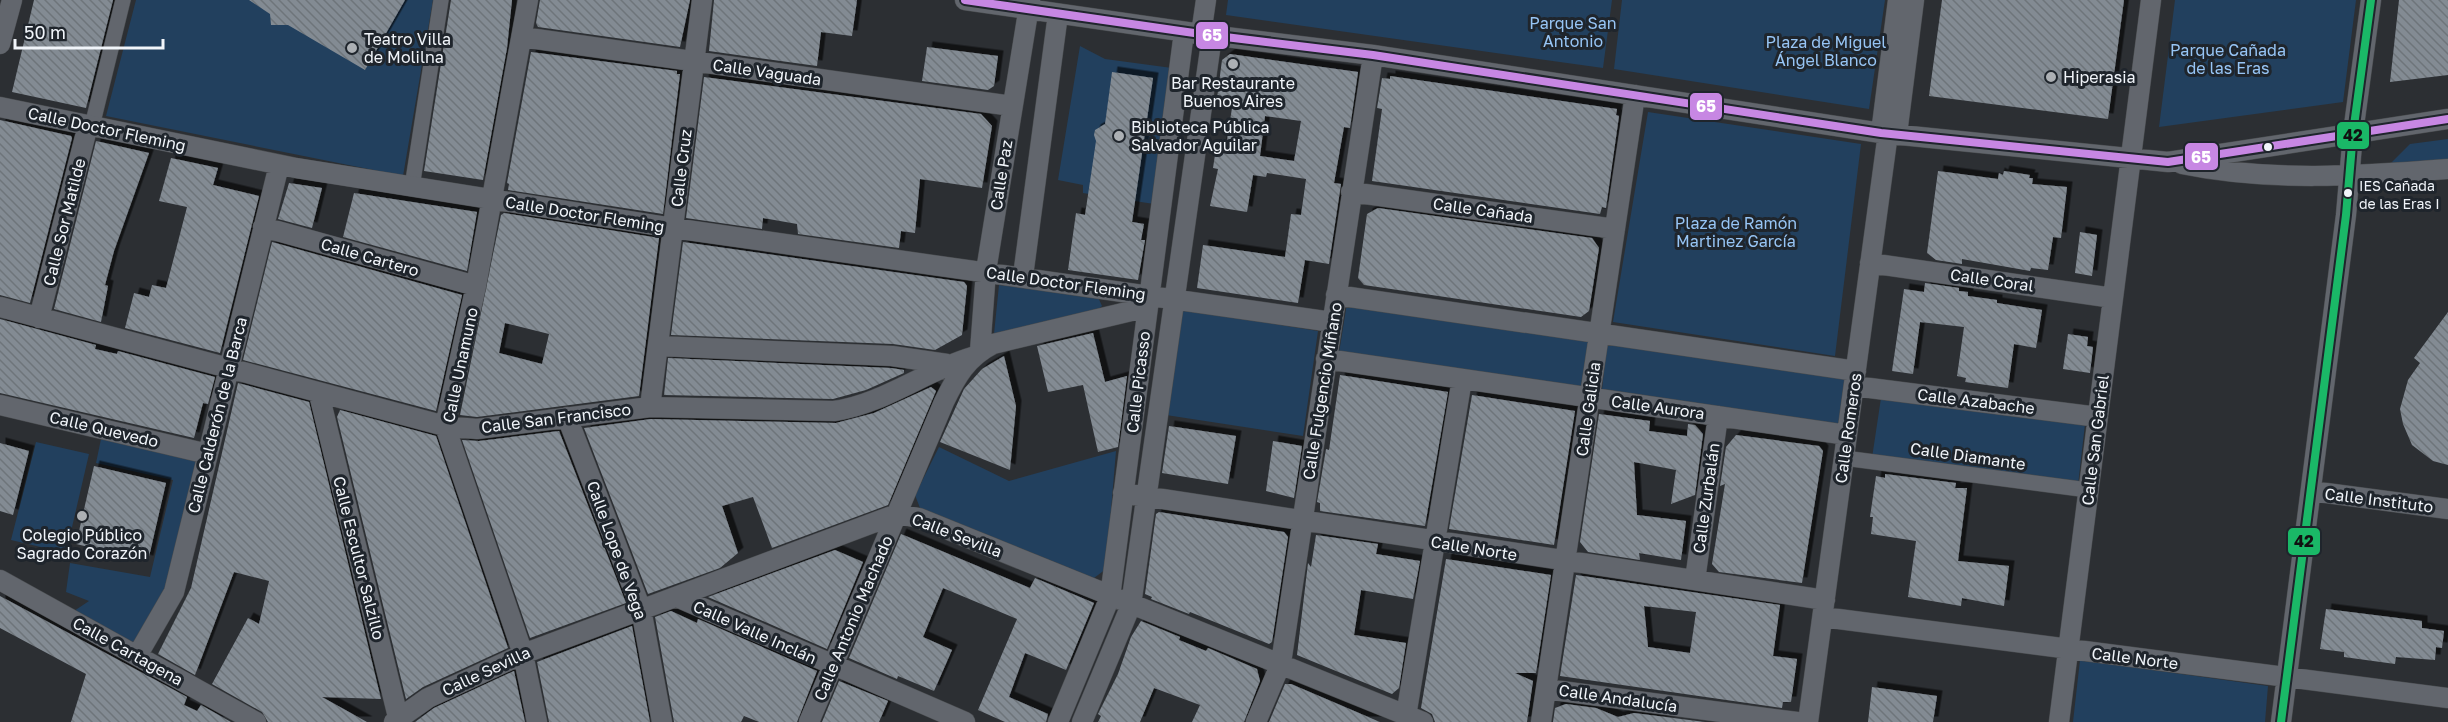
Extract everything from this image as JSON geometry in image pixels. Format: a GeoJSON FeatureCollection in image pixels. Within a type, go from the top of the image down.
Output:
{"type":"FeatureCollection","features":[{"type":"Feature","properties":{"kind":"street"},"geometry":{"type":"LineString","coordinates":[[0,44],[12,0]]}},
{"type":"Feature","properties":{"kind":"street"},"geometry":{"type":"LineString","coordinates":[[90,126],[123,0]]}},
{"type":"Feature","properties":{"kind":"street"},"geometry":{"type":"LineString","coordinates":[[412,187],[441,0]]}},
{"type":"Feature","properties":{"kind":"street","name":"Calle Unamuno"},"geometry":{"type":"LineString","coordinates":[[528,0],[477,286],[445,426],[523,654],[537,722]]}},
{"type":"Feature","properties":{"kind":"street","name":"Calle Cruz"},"geometry":{"type":"LineString","coordinates":[[650,406],[702,0]]}},
{"type":"Feature","properties":{"kind":"street"},"geometry":{"type":"LineString","coordinates":[[965,0],[1029,5],[1058,14],[1372,55],[1889,133],[2130,157],[2222,172],[2349,177],[2448,170]]}},
{"type":"Feature","properties":{"kind":"street"},"geometry":{"type":"LineString","coordinates":[[1199,34],[1206,0]]}},
{"type":"Feature","properties":{"kind":"street"},"geometry":{"type":"LineString","coordinates":[[1889,133],[1898,0]]}},
{"type":"Feature","properties":{"kind":"street"},"geometry":{"type":"LineString","coordinates":[[1889,133],[1914,0]]}},
{"type":"Feature","properties":{"kind":"street","name":"Calle San Gabriel"},"geometry":{"type":"LineString","coordinates":[[2059,722],[2151,0]]}},
{"type":"Feature","properties":{"kind":"street"},"geometry":{"type":"LineString","coordinates":[[2281,722],[2371,0]]}},
{"type":"Feature","properties":{"kind":"street","name":"Calle Paz"},"geometry":{"type":"LineString","coordinates":[[976,354],[986,271],[1029,5]]}},
{"type":"Feature","properties":{"kind":"street"},"geometry":{"type":"LineString","coordinates":[[1023,276],[1058,14]]}},
{"type":"Feature","properties":{"kind":"street","name":"Calle Picasso"},"geometry":{"type":"LineString","coordinates":[[1082,722],[1131,605],[1175,299],[1199,34]]}},
{"type":"Feature","properties":{"kind":"street","name":"Calle Picasso"},"geometry":{"type":"LineString","coordinates":[[1058,722],[1110,597],[1149,301],[1199,34]]}},
{"type":"Feature","properties":{"kind":"street","name":"Calle Vaguada"},"geometry":{"type":"LineString","coordinates":[[522,37],[1012,106]]}},
{"type":"Feature","properties":{"kind":"street","name":"Calle Fulgencio Miñano"},"geometry":{"type":"LineString","coordinates":[[1256,722],[1281,663],[1372,55]]}},
{"type":"Feature","properties":{"kind":"street","name":"Calle Galicia"},"geometry":{"type":"LineString","coordinates":[[1540,722],[1591,398],[1635,95]]}},
{"type":"Feature","properties":{"kind":"street","name":"Calle Doctor Fleming"},"geometry":{"type":"LineString","coordinates":[[0,107],[279,165],[412,187],[673,228],[1023,276],[1149,301],[1175,299]]}},
{"type":"Feature","properties":{"kind":"street"},"geometry":{"type":"LineString","coordinates":[[2168,162],[2448,119]]}},
{"type":"Feature","properties":{"kind":"street","name":"Calle Sor Matilde"},"geometry":{"type":"LineString","coordinates":[[39,318],[90,126]]}},
{"type":"Feature","properties":{"kind":"street","name":"Calle Romeros"},"geometry":{"type":"LineString","coordinates":[[1809,722],[1889,133]]}},
{"type":"Feature","properties":{"kind":"street","name":"Calle Calderón de la Barca"},"geometry":{"type":"LineString","coordinates":[[137,656],[174,592],[279,165]]}},
{"type":"Feature","properties":{"kind":"street","name":"Calle Cañada"},"geometry":{"type":"LineString","coordinates":[[1352,192],[1615,229]]}},
{"type":"Feature","properties":{"kind":"street","name":"Calle Cartero"},"geometry":{"type":"LineString","coordinates":[[263,227],[477,286]]}},
{"type":"Feature","properties":{"kind":"street","name":"Calle Coral"},"geometry":{"type":"LineString","coordinates":[[1870,263],[2113,298]]}},
{"type":"Feature","properties":{"kind":"street"},"geometry":{"type":"LineString","coordinates":[[1336,295],[1599,332],[1855,379]]}},
{"type":"Feature","properties":{"kind":"street"},"geometry":{"type":"LineString","coordinates":[[1175,299],[1332,322]]}},
{"type":"Feature","properties":{"kind":"street"},"geometry":{"type":"LineString","coordinates":[[976,354],[993,344],[1149,301]]}},
{"type":"Feature","properties":{"kind":"street","name":"Calle San Francisco"},"geometry":{"type":"LineString","coordinates":[[0,307],[445,426],[477,429],[650,406],[834,411],[855,408],[947,364],[976,354]]}},
{"type":"Feature","properties":{"kind":"street"},"geometry":{"type":"LineString","coordinates":[[658,346],[892,356],[947,364]]}},
{"type":"Feature","properties":{"kind":"street","name":"Calle Antonio Machado"},"geometry":{"type":"LineString","coordinates":[[809,722],[952,387],[976,354]]}},
{"type":"Feature","properties":{"kind":"street","name":"Calle Aurora"},"geometry":{"type":"LineString","coordinates":[[1326,359],[1847,435]]}},
{"type":"Feature","properties":{"kind":"street"},"geometry":{"type":"LineString","coordinates":[[1412,720],[1436,542],[1462,379]]}},
{"type":"Feature","properties":{"kind":"street","name":"Calle Azabache"},"geometry":{"type":"LineString","coordinates":[[1855,379],[2098,417]]}},
{"type":"Feature","properties":{"kind":"street","name":"Calle Escultor Salzillo"},"geometry":{"type":"LineString","coordinates":[[320,394],[397,720]]}},
{"type":"Feature","properties":{"kind":"street","name":"Calle Quevedo"},"geometry":{"type":"LineString","coordinates":[[0,405],[208,454]]}},
{"type":"Feature","properties":{"kind":"street","name":"Calle Zurbalán"},"geometry":{"type":"LineString","coordinates":[[1695,580],[1718,416]]}},
{"type":"Feature","properties":{"kind":"street","name":"Calle Lope de Vega"},"geometry":{"type":"LineString","coordinates":[[567,417],[641,609],[662,722]]}},
{"type":"Feature","properties":{"kind":"street","name":"Calle Diamante"},"geometry":{"type":"LineString","coordinates":[[1844,458],[2088,490]]}},
{"type":"Feature","properties":{"kind":"street","name":"Calle Instituto"},"geometry":{"type":"LineString","coordinates":[[2311,491],[2448,509]]}},
{"type":"Feature","properties":{"kind":"street","name":"Calle Norte"},"geometry":{"type":"LineString","coordinates":[[1124,493],[1695,580],[1824,609],[2068,649],[2448,698]]}},
{"type":"Feature","properties":{"kind":"street","name":"Calle Sevilla"},"geometry":{"type":"LineString","coordinates":[[397,720],[428,698],[523,654],[897,514],[919,518],[1110,597],[1281,663],[1412,720]]}},
{"type":"Feature","properties":{"kind":"street","name":"Calle Cartagena"},"geometry":{"type":"LineString","coordinates":[[0,580],[256,722]]}},
{"type":"Feature","properties":{"kind":"street","name":"Calle Valle Inclán"},"geometry":{"type":"LineString","coordinates":[[677,597],[965,722]]}},
{"type":"Feature","properties":{"kind":"street","name":"Calle Andalucía"},"geometry":{"type":"LineString","coordinates":[[1546,689],[1797,722]]}},
{"type":"Feature","properties":{"kind":"green space"},"geometry":{"type":"Polygon","coordinates":[[[136,0],[433,0],[403,176],[106,116],[136,0]]]}},
{"type":"Feature","properties":{"kind":"green space","name":"Parque San Antonio"},"geometry":{"type":"Polygon","coordinates":[[[1228,0],[1612,0],[1603,68],[1226,15],[1228,0]]]}},
{"type":"Feature","properties":{"kind":"green space","name":"Plaza de Miguel Ángel Blanco"},"geometry":{"type":"Polygon","coordinates":[[[1622,0],[1885,0],[1869,109],[1614,69],[1622,0]]]}},
{"type":"Feature","properties":{"kind":"green space","name":"Parque Cañada de las Eras"},"geometry":{"type":"Polygon","coordinates":[[[2175,0],[2356,0],[2343,102],[2159,127],[2175,0]]]}},
{"type":"Feature","properties":{"kind":"green space"},"geometry":{"type":"Polygon","coordinates":[[[1080,46],[1105,59],[1172,68],[1154,204],[1083,193],[1083,185],[1058,180],[1080,46]]]}},
{"type":"Feature","properties":{"kind":"green space","name":"Plaza de Ramón Martinez García"},"geometry":{"type":"Polygon","coordinates":[[[1648,112],[1861,144],[1835,356],[1613,322],[1648,112]]]}},
{"type":"Feature","properties":{"kind":"green space"},"geometry":{"type":"Polygon","coordinates":[[[2448,139],[2448,163],[2387,167],[2410,144],[2448,139]]]}},
{"type":"Feature","properties":{"kind":"green space"},"geometry":{"type":"Polygon","coordinates":[[[999,285],[1097,295],[1102,306],[1093,314],[994,334],[999,285]]]}},
{"type":"Feature","properties":{"kind":"green space"},"geometry":{"type":"Polygon","coordinates":[[[1347,303],[1592,339],[1584,391],[1339,353],[1347,303]]]}},
{"type":"Feature","properties":{"kind":"green space"},"geometry":{"type":"Polygon","coordinates":[[[1182,309],[1318,331],[1303,436],[1166,415],[1182,309]]]}},
{"type":"Feature","properties":{"kind":"green space"},"geometry":{"type":"Polygon","coordinates":[[[1607,342],[1846,377],[1839,428],[1602,390],[1607,342]]]}},
{"type":"Feature","properties":{"kind":"green space"},"geometry":{"type":"Polygon","coordinates":[[[1881,398],[2085,424],[2078,485],[1872,458],[1881,398]]]}},
{"type":"Feature","properties":{"kind":"green space"},"geometry":{"type":"Polygon","coordinates":[[[101,439],[200,462],[167,588],[133,645],[71,613],[89,601],[66,592],[70,563],[150,577],[173,480],[96,463],[101,439]]]}},
{"type":"Feature","properties":{"kind":"green space"},"geometry":{"type":"Polygon","coordinates":[[[36,442],[89,454],[66,553],[11,540],[36,442]]]}},
{"type":"Feature","properties":{"kind":"green space"},"geometry":{"type":"Polygon","coordinates":[[[939,447],[1009,481],[1116,451],[1106,569],[1094,578],[920,508],[915,495],[939,447]]]}},
{"type":"Feature","properties":{"kind":"green space"},"geometry":{"type":"Polygon","coordinates":[[[2080,660],[2268,686],[2265,722],[2073,722],[2080,660]]]}},
{"type":"Feature","properties":{"kind":"building"},"geometry":{"type":"Polygon","coordinates":[[[34,0],[113,0],[86,108],[12,92],[34,0]]]}},
{"type":"Feature","properties":{"kind":"building","name":"Teatro Villa de Molilna"},"geometry":{"type":"Polygon","coordinates":[[[249,0],[405,0],[365,70],[288,25],[271,25],[270,14],[249,0]]]}},
{"type":"Feature","properties":{"kind":"building"},"geometry":{"type":"Polygon","coordinates":[[[451,0],[512,0],[507,48],[483,180],[424,171],[451,0]]]}},
{"type":"Feature","properties":{"kind":"building"},"geometry":{"type":"Polygon","coordinates":[[[540,0],[690,0],[680,47],[538,27],[536,23],[540,0]]]}},
{"type":"Feature","properties":{"kind":"building"},"geometry":{"type":"Polygon","coordinates":[[[714,0],[857,0],[852,36],[821,32],[817,66],[709,51],[714,0]]]}},
{"type":"Feature","properties":{"kind":"building","name":"Hiperasia"},"geometry":{"type":"Polygon","coordinates":[[[1942,0],[2124,0],[2108,119],[1929,96],[1942,0]]]}},
{"type":"Feature","properties":{"kind":"building"},"geometry":{"type":"Polygon","coordinates":[[[2399,0],[2448,0],[2448,75],[2390,82],[2399,0]]]}},
{"type":"Feature","properties":{"kind":"building"},"geometry":{"type":"Polygon","coordinates":[[[927,47],[998,56],[994,86],[988,90],[922,81],[927,47]]]}},
{"type":"Feature","properties":{"kind":"building"},"geometry":{"type":"Polygon","coordinates":[[[531,52],[677,71],[677,74],[680,74],[663,214],[508,190],[509,184],[507,183],[531,52]]]}},
{"type":"Feature","properties":{"kind":"building"},"geometry":{"type":"Polygon","coordinates":[[[1230,54],[1358,72],[1350,128],[1344,127],[1334,183],[1341,184],[1329,264],[1305,260],[1298,303],[1197,288],[1203,245],[1285,257],[1291,214],[1301,215],[1306,179],[1267,173],[1266,177],[1253,175],[1247,212],[1210,206],[1218,169],[1213,168],[1216,148],[1220,149],[1222,139],[1227,140],[1232,108],[1216,106],[1222,60],[1230,54]],[[1265,116],[1260,156],[1294,161],[1301,121],[1265,116]]]}},
{"type":"Feature","properties":{"kind":"building"},"geometry":{"type":"Polygon","coordinates":[[[1112,72],[1153,78],[1132,222],[1144,224],[1141,240],[1145,240],[1138,280],[1068,270],[1076,213],[1085,215],[1096,141],[1094,135],[1095,130],[1105,124],[1112,72]]]}},
{"type":"Feature","properties":{"kind":"building"},"geometry":{"type":"Polygon","coordinates":[[[1390,76],[1617,109],[1616,115],[1619,116],[1606,208],[1602,207],[1600,214],[1372,181],[1382,109],[1377,108],[1382,78],[1390,79],[1390,76]]]}},
{"type":"Feature","properties":{"kind":"building"},"geometry":{"type":"Polygon","coordinates":[[[704,77],[981,114],[992,126],[982,188],[920,179],[915,233],[901,231],[899,248],[798,234],[797,224],[763,218],[762,229],[686,218],[704,77]]]}},
{"type":"Feature","properties":{"kind":"building"},"geometry":{"type":"Polygon","coordinates":[[[0,120],[72,138],[30,303],[0,295],[0,120]]]}},
{"type":"Feature","properties":{"kind":"building"},"geometry":{"type":"Polygon","coordinates":[[[96,141],[149,153],[114,251],[105,285],[108,286],[101,322],[54,309],[96,141]]]}},
{"type":"Feature","properties":{"kind":"building"},"geometry":{"type":"Polygon","coordinates":[[[171,158],[218,168],[213,185],[259,196],[220,353],[125,328],[134,293],[149,297],[152,285],[166,288],[187,207],[159,201],[171,158]]]}},
{"type":"Feature","properties":{"kind":"building"},"geometry":{"type":"Polygon","coordinates":[[[1938,171],[1998,179],[1999,173],[2003,175],[2004,171],[2030,175],[2029,178],[2033,178],[2032,184],[2067,187],[2061,238],[2053,237],[2048,270],[2031,268],[2030,271],[1962,259],[1962,264],[1936,260],[1927,253],[1938,171]]]}},
{"type":"Feature","properties":{"kind":"building"},"geometry":{"type":"Polygon","coordinates":[[[289,183],[322,188],[312,228],[278,219],[289,183]]]}},
{"type":"Feature","properties":{"kind":"building"},"geometry":{"type":"Polygon","coordinates":[[[354,193],[477,212],[467,271],[343,237],[354,193]]]}},
{"type":"Feature","properties":{"kind":"building"},"geometry":{"type":"Polygon","coordinates":[[[1378,208],[1592,238],[1599,248],[1589,311],[1581,317],[1364,285],[1358,278],[1367,214],[1378,208]]]}},
{"type":"Feature","properties":{"kind":"building"},"geometry":{"type":"Polygon","coordinates":[[[504,213],[659,238],[639,396],[477,417],[460,415],[501,215],[504,213]],[[505,323],[499,353],[542,364],[549,334],[505,323]]]}},
{"type":"Feature","properties":{"kind":"building"},"geometry":{"type":"Polygon","coordinates":[[[2080,232],[2097,235],[2092,276],[2075,273],[2080,232]]]}},
{"type":"Feature","properties":{"kind":"building"},"geometry":{"type":"Polygon","coordinates":[[[272,242],[462,295],[436,411],[243,360],[272,242]]]}},
{"type":"Feature","properties":{"kind":"building"},"geometry":{"type":"Polygon","coordinates":[[[683,242],[964,282],[967,286],[962,335],[935,350],[893,344],[671,335],[683,242]]]}},
{"type":"Feature","properties":{"kind":"building"},"geometry":{"type":"Polygon","coordinates":[[[1925,283],[1959,288],[1959,291],[1968,292],[1968,296],[1997,300],[1997,303],[2042,310],[2036,348],[2014,344],[2008,388],[1965,382],[1966,378],[1957,376],[1964,327],[1920,322],[1913,374],[1892,371],[1904,289],[1924,292],[1925,283]]]}},
{"type":"Feature","properties":{"kind":"building"},"geometry":{"type":"Polygon","coordinates":[[[2448,312],[2448,465],[2433,461],[2412,445],[2403,424],[2400,409],[2408,380],[2420,363],[2414,358],[2448,312]]]}},
{"type":"Feature","properties":{"kind":"building"},"geometry":{"type":"Polygon","coordinates":[[[0,319],[96,345],[95,349],[117,354],[118,351],[215,377],[208,404],[203,403],[194,438],[0,393],[0,319]]]}},
{"type":"Feature","properties":{"kind":"building"},"geometry":{"type":"Polygon","coordinates":[[[1093,333],[1105,382],[1127,376],[1118,447],[1098,452],[1083,385],[1048,392],[1037,346],[1093,333]]]}},
{"type":"Feature","properties":{"kind":"building"},"geometry":{"type":"Polygon","coordinates":[[[2068,334],[2088,337],[2087,346],[2093,347],[2090,373],[2063,369],[2068,334]]]}},
{"type":"Feature","properties":{"kind":"building"},"geometry":{"type":"Polygon","coordinates":[[[1004,356],[1016,406],[1010,470],[940,442],[964,389],[982,369],[1004,356]]]}},
{"type":"Feature","properties":{"kind":"building"},"geometry":{"type":"Polygon","coordinates":[[[668,358],[891,368],[904,370],[904,373],[866,390],[833,399],[664,395],[668,358]]]}},
{"type":"Feature","properties":{"kind":"building"},"geometry":{"type":"Polygon","coordinates":[[[1340,375],[1448,392],[1425,526],[1320,511],[1320,503],[1317,502],[1326,449],[1329,450],[1340,375]]]}},
{"type":"Feature","properties":{"kind":"building"},"geometry":{"type":"Polygon","coordinates":[[[238,383],[309,402],[381,699],[322,697],[367,722],[268,722],[262,712],[212,684],[248,618],[259,624],[269,581],[234,572],[195,675],[158,654],[191,588],[238,383]]]}},
{"type":"Feature","properties":{"kind":"building"},"geometry":{"type":"Polygon","coordinates":[[[931,387],[936,391],[888,505],[772,548],[753,497],[722,506],[738,553],[720,568],[648,594],[584,428],[651,419],[836,423],[874,413],[931,387]]]}},
{"type":"Feature","properties":{"kind":"building"},"geometry":{"type":"Polygon","coordinates":[[[1472,395],[1575,411],[1554,545],[1449,529],[1472,395]]]}},
{"type":"Feature","properties":{"kind":"building"},"geometry":{"type":"Polygon","coordinates":[[[340,410],[436,436],[508,648],[423,687],[406,699],[337,417],[340,410]]]}},
{"type":"Feature","properties":{"kind":"building"},"geometry":{"type":"Polygon","coordinates":[[[1599,414],[1650,421],[1649,431],[1687,436],[1688,424],[1695,425],[1703,434],[1695,495],[1671,504],[1676,470],[1634,462],[1637,515],[1686,521],[1681,560],[1639,553],[1640,560],[1588,552],[1580,542],[1599,414]]]}},
{"type":"Feature","properties":{"kind":"building"},"geometry":{"type":"Polygon","coordinates":[[[1169,426],[1236,436],[1228,484],[1162,473],[1169,426]]]}},
{"type":"Feature","properties":{"kind":"building"},"geometry":{"type":"Polygon","coordinates":[[[559,431],[626,603],[530,638],[462,440],[479,441],[559,431]]]}},
{"type":"Feature","properties":{"kind":"building"},"geometry":{"type":"Polygon","coordinates":[[[1736,435],[1819,446],[1823,451],[1802,583],[1719,572],[1712,564],[1725,484],[1720,486],[1726,447],[1736,435]]]}},
{"type":"Feature","properties":{"kind":"building"},"geometry":{"type":"Polygon","coordinates":[[[1273,441],[1302,446],[1294,498],[1266,491],[1273,441]]]}},
{"type":"Feature","properties":{"kind":"building"},"geometry":{"type":"Polygon","coordinates":[[[0,443],[29,451],[13,515],[0,511],[0,443]]]}},
{"type":"Feature","properties":{"kind":"building"},"geometry":{"type":"Polygon","coordinates":[[[94,466],[166,483],[148,561],[76,544],[94,466]]]}},
{"type":"Feature","properties":{"kind":"building"},"geometry":{"type":"Polygon","coordinates":[[[1885,474],[1956,483],[1955,488],[1967,488],[1958,561],[2009,566],[2004,606],[1962,598],[1961,606],[1908,597],[1916,541],[1871,534],[1873,517],[1870,517],[1876,476],[1885,478],[1885,474]]]}},
{"type":"Feature","properties":{"kind":"building"},"geometry":{"type":"Polygon","coordinates":[[[1159,512],[1284,532],[1288,537],[1272,642],[1269,644],[1190,612],[1189,614],[1151,599],[1152,597],[1145,594],[1156,514],[1159,512]]]}},
{"type":"Feature","properties":{"kind":"building"},"geometry":{"type":"Polygon","coordinates":[[[901,534],[1030,588],[1035,578],[1094,603],[1066,670],[1025,653],[1009,697],[1048,714],[1046,722],[1005,722],[978,710],[1017,619],[943,588],[923,637],[952,650],[934,691],[898,676],[897,679],[849,658],[901,534]]]}},
{"type":"Feature","properties":{"kind":"building"},"geometry":{"type":"Polygon","coordinates":[[[1316,535],[1378,544],[1376,554],[1420,561],[1413,599],[1361,590],[1354,635],[1406,643],[1399,688],[1392,694],[1297,655],[1308,563],[1311,567],[1316,535]]]}},
{"type":"Feature","properties":{"kind":"building"},"geometry":{"type":"Polygon","coordinates":[[[835,550],[863,562],[827,649],[708,597],[835,550]]]}},
{"type":"Feature","properties":{"kind":"building"},"geometry":{"type":"Polygon","coordinates":[[[1446,559],[1551,575],[1536,673],[1515,673],[1533,681],[1527,722],[1435,722],[1432,714],[1421,708],[1446,559]]]}},
{"type":"Feature","properties":{"kind":"building"},"geometry":{"type":"Polygon","coordinates":[[[1576,575],[1780,605],[1773,656],[1797,659],[1791,702],[1783,702],[1782,708],[1560,676],[1576,575]],[[1644,606],[1648,647],[1690,653],[1696,612],[1644,606]]]}},
{"type":"Feature","properties":{"kind":"building"},"geometry":{"type":"Polygon","coordinates":[[[0,596],[187,697],[184,705],[197,711],[201,705],[231,722],[71,722],[86,674],[0,628],[0,596]]]}},
{"type":"Feature","properties":{"kind":"building"},"geometry":{"type":"Polygon","coordinates":[[[2326,609],[2422,621],[2422,628],[2444,631],[2442,648],[2436,647],[2435,660],[2396,657],[2395,664],[2344,657],[2344,652],[2320,649],[2326,609]]]}},
{"type":"Feature","properties":{"kind":"building"},"geometry":{"type":"Polygon","coordinates":[[[671,611],[697,623],[698,619],[817,671],[797,722],[759,722],[744,716],[741,722],[674,722],[655,617],[671,611]]]}},
{"type":"Feature","properties":{"kind":"building"},"geometry":{"type":"Polygon","coordinates":[[[1141,621],[1180,637],[1179,640],[1206,651],[1208,648],[1257,669],[1260,681],[1244,722],[1192,722],[1200,705],[1154,688],[1140,722],[1098,722],[1101,716],[1098,714],[1118,674],[1131,637],[1141,621]]]}},
{"type":"Feature","properties":{"kind":"building"},"geometry":{"type":"Polygon","coordinates":[[[632,626],[650,722],[549,722],[537,662],[632,626]]]}},
{"type":"Feature","properties":{"kind":"building"},"geometry":{"type":"Polygon","coordinates":[[[514,671],[525,722],[415,722],[434,708],[514,671]]]}},
{"type":"Feature","properties":{"kind":"building"},"geometry":{"type":"Polygon","coordinates":[[[839,681],[888,701],[879,722],[822,722],[839,681]]]}},
{"type":"Feature","properties":{"kind":"building"},"geometry":{"type":"Polygon","coordinates":[[[1285,684],[1291,684],[1380,722],[1269,722],[1285,684]]]}},
{"type":"Feature","properties":{"kind":"building"},"geometry":{"type":"Polygon","coordinates":[[[1872,687],[1937,696],[1933,722],[1868,722],[1872,687]]]}},
{"type":"Feature","properties":{"kind":"building"},"geometry":{"type":"Polygon","coordinates":[[[1566,704],[1596,708],[1618,717],[1634,713],[1705,722],[1553,722],[1555,708],[1566,704]]]}},
{"type":"Feature","properties":{"kind":"transit line","name":"65"},"geometry":{"type":"LineString","coordinates":[[965,0],[1201,34],[1373,55],[1881,133],[2168,162],[2448,119]]}},
{"type":"Feature","properties":{"kind":"transit line","name":"42"},"geometry":{"type":"LineString","coordinates":[[2281,722],[2371,0]]}},
{"type":"Feature","properties":{"kind":"place","name":"Teatro Villa de Molilna"},"geometry":{"type":"Point","coordinates":[352,48]}},
{"type":"Feature","properties":{"kind":"place","name":"Bar Restaurante Buenos Aires"},"geometry":{"type":"Point","coordinates":[1233,64]}},
{"type":"Feature","properties":{"kind":"place","name":"Hiperasia"},"geometry":{"type":"Point","coordinates":[2051,77]}},
{"type":"Feature","properties":{"kind":"place","name":"Biblioteca Pública Salvador Aguilar"},"geometry":{"type":"Point","coordinates":[1119,136]}},
{"type":"Feature","properties":{"kind":"place","name":"IES Cañada de las Eras I"},"geometry":{"type":"Point","coordinates":[2348,193]}},
{"type":"Feature","properties":{"kind":"place","name":"Colegio Público Sagrado Corazón"},"geometry":{"type":"Point","coordinates":[82,516]}}]}
